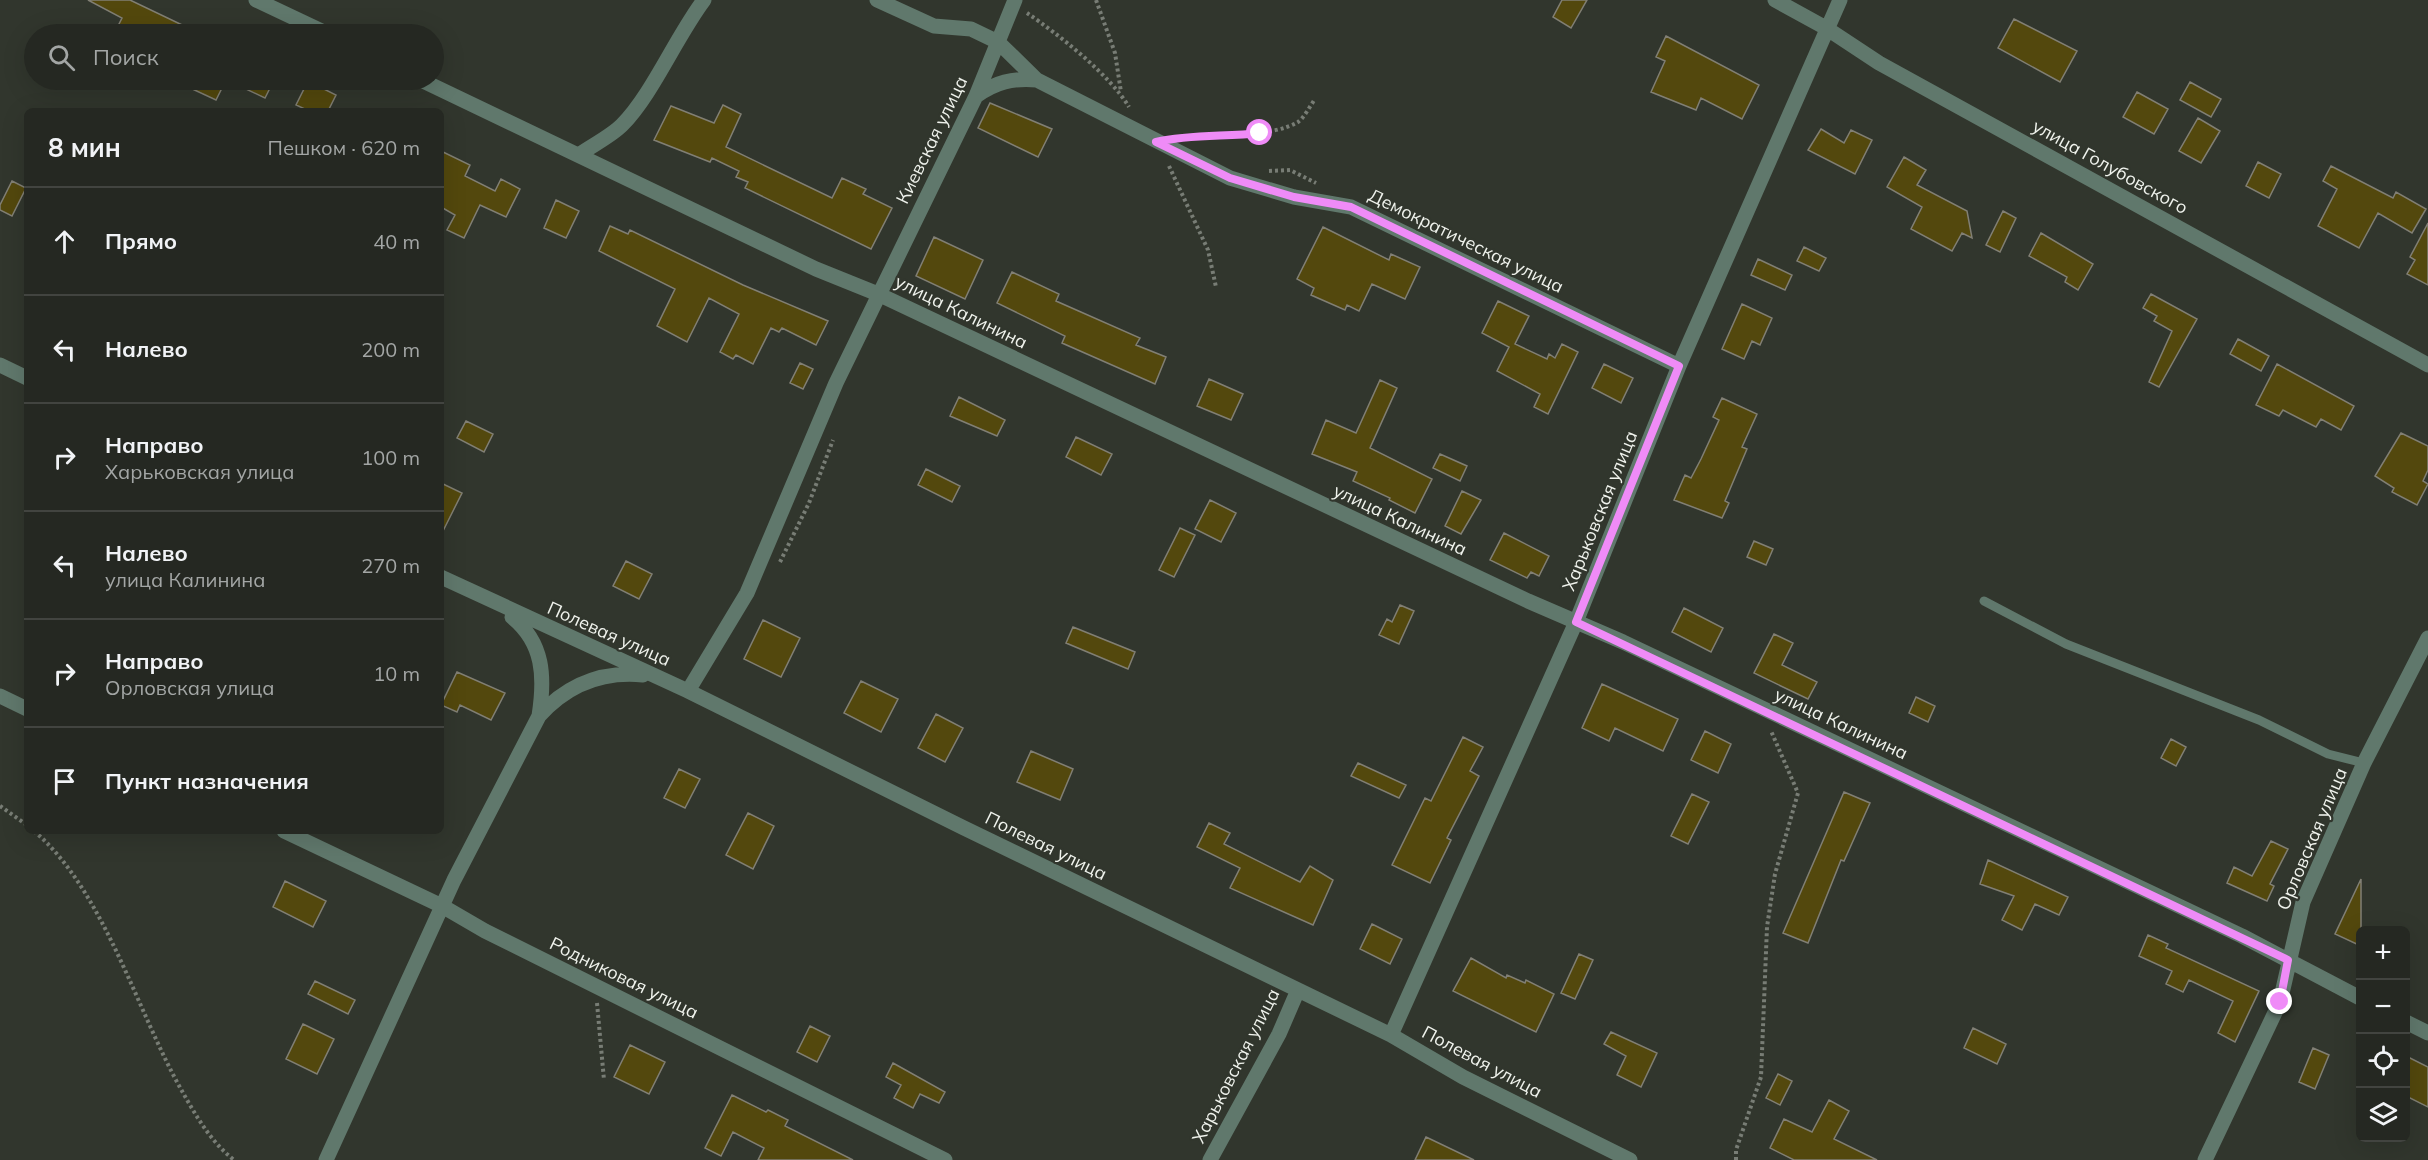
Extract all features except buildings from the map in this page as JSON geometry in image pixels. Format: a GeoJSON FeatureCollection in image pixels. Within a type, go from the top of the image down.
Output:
{"type":"FeatureCollection","features":[{"type":"Feature","properties":{"kind":"street"},"geometry":{"type":"LineString","coordinates":[[256,0],[307,24]]}},
{"type":"Feature","properties":{"kind":"street"},"geometry":{"type":"LineString","coordinates":[[580,154],[622,126],[638,104],[684,26],[704,0]]}},
{"type":"Feature","properties":{"kind":"street","name":"Демократическая улица"},"geometry":{"type":"LineString","coordinates":[[877,0],[934,26],[971,29],[998,42],[1037,80],[1230,178],[1294,197],[1351,207],[1679,366]]}},
{"type":"Feature","properties":{"kind":"street","name":"улица Голубовского"},"geometry":{"type":"LineString","coordinates":[[1775,0],[1826,28],[1880,63],[2428,365]]}},
{"type":"Feature","properties":{"kind":"street","name":"Харьковская улица"},"geometry":{"type":"LineString","coordinates":[[1391,1035],[1410,998],[1562,649],[1576,622],[1679,366],[1840,0]]}},
{"type":"Feature","properties":{"kind":"street","name":"Киевская улица"},"geometry":{"type":"LineString","coordinates":[[688,691],[747,593],[836,383],[976,96],[1014,2]]}},
{"type":"Feature","properties":{"kind":"street"},"geometry":{"type":"LineString","coordinates":[[976,96],[991,86],[1007,80],[1037,80]]}},
{"type":"Feature","properties":{"kind":"street","name":"улица Калинина"},"geometry":{"type":"LineString","coordinates":[[442,90],[816,268],[878,294],[1760,707],[2288,960],[2356,995]]}},
{"type":"Feature","properties":{"kind":"street"},"geometry":{"type":"LineString","coordinates":[[0,365],[24,377]]}},
{"type":"Feature","properties":{"kind":"street","name":"Полевая улица"},"geometry":{"type":"LineString","coordinates":[[444,578],[498,605],[688,691],[1391,1035],[1463,1077],[1630,1160]]}},
{"type":"Feature","properties":{"kind":"street"},"geometry":{"type":"LineString","coordinates":[[498,605],[525,627],[535,644],[543,676],[539,716]]}},
{"type":"Feature","properties":{"kind":"street","name":"Орловская улица"},"geometry":{"type":"LineString","coordinates":[[2205,1160],[2280,1002],[2303,902],[2364,763],[2428,638]]}},
{"type":"Feature","properties":{"kind":"street"},"geometry":{"type":"LineString","coordinates":[[326,1160],[486,814],[539,716],[555,698],[595,678],[624,673],[655,676]]}},
{"type":"Feature","properties":{"kind":"street"},"geometry":{"type":"LineString","coordinates":[[0,696],[24,708]]}},
{"type":"Feature","properties":{"kind":"street","name":"Родниковая улица"},"geometry":{"type":"LineString","coordinates":[[290,834],[442,906],[485,931],[945,1160]]}},
{"type":"Feature","properties":{"kind":"street","name":"Харьковская улица"},"geometry":{"type":"LineString","coordinates":[[1210,1160],[1278,1034],[1298,990]]}},
{"type":"Feature","properties":{"kind":"street"},"geometry":{"type":"LineString","coordinates":[[2410,1024],[2428,1034]]}},
{"type":"Feature","properties":{"kind":"lane"},"geometry":{"type":"LineString","coordinates":[[1984,601],[2066,644],[2259,720],[2328,754],[2364,763]]}},
{"type":"Feature","properties":{"kind":"path"},"geometry":{"type":"LineString","coordinates":[[1096,0],[1115,53],[1121,93]]}},
{"type":"Feature","properties":{"kind":"path"},"geometry":{"type":"LineString","coordinates":[[1014,2],[1091,65],[1121,93],[1131,110]]}},
{"type":"Feature","properties":{"kind":"path"},"geometry":{"type":"LineString","coordinates":[[1216,287],[1208,250],[1196,219],[1156,142],[1185,136],[1260,133],[1299,122],[1315,99]]}},
{"type":"Feature","properties":{"kind":"path"},"geometry":{"type":"LineString","coordinates":[[1736,1160],[1736,1150],[1761,1077],[1767,927],[1775,874],[1798,792],[1760,707]]}},
{"type":"Feature","properties":{"kind":"path"},"geometry":{"type":"LineString","coordinates":[[0,806],[24,823]]}},
{"type":"Feature","properties":{"kind":"path"},"geometry":{"type":"LineString","coordinates":[[37,834],[56,852],[82,889],[196,1116],[214,1140],[234,1160]]}},
{"type":"Feature","properties":{"kind":"path"},"geometry":{"type":"LineString","coordinates":[[596,986],[604,1080]]}},
{"type":"Feature","properties":{"kind":"route"},"geometry":{"type":"LineString","coordinates":[[1260,133],[1185,136],[1156,142],[1230,178],[1294,197],[1351,207],[1679,366],[1576,622],[1623,642],[2242,936],[2288,960],[2280,1002]]}}]}
